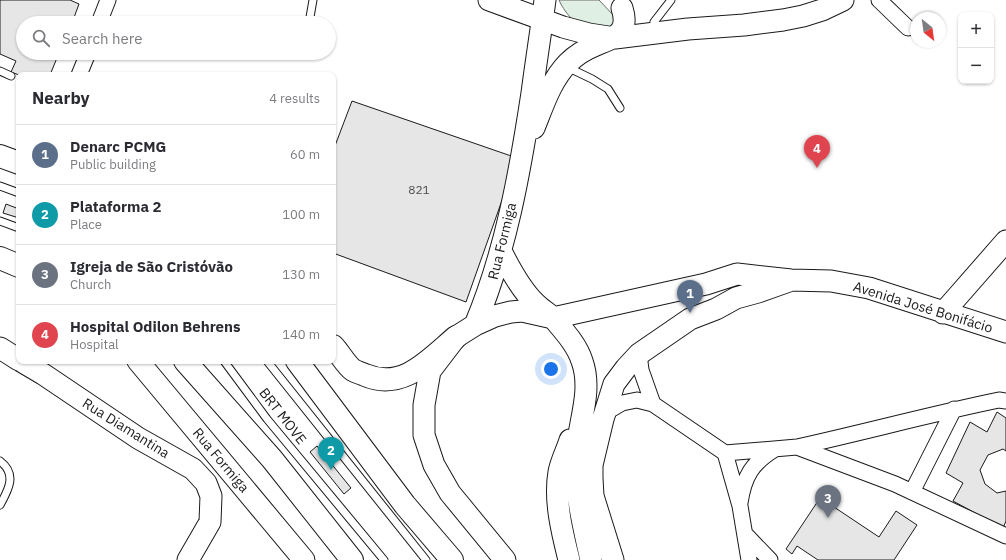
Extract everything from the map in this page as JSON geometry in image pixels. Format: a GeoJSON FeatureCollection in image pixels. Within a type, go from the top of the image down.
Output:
{"type":"FeatureCollection","features":[{"type":"Feature","properties":{"kind":"highway"},"geometry":{"type":"LineString","coordinates":[[0,156],[16,163]]}},
{"type":"Feature","properties":{"kind":"highway"},"geometry":{"type":"LineString","coordinates":[[0,258],[16,265]]}},
{"type":"Feature","properties":{"kind":"highway"},"geometry":{"type":"LineString","coordinates":[[336,350],[353,370],[373,378],[389,380],[406,376],[423,365],[456,337]]}},
{"type":"Feature","properties":{"kind":"highway"},"geometry":{"type":"LineString","coordinates":[[188,364],[272,458],[352,560]]}},
{"type":"Feature","properties":{"kind":"highway"},"geometry":{"type":"LineString","coordinates":[[299,364],[406,505],[452,560]]}},
{"type":"Feature","properties":{"kind":"street"},"geometry":{"type":"LineString","coordinates":[[102,16],[108,0]]}},
{"type":"Feature","properties":{"kind":"street"},"geometry":{"type":"LineString","coordinates":[[489,0],[544,10],[588,34],[615,38],[783,20],[822,10],[843,0]]}},
{"type":"Feature","properties":{"kind":"street"},"geometry":{"type":"LineString","coordinates":[[885,1],[908,28]]}},
{"type":"Feature","properties":{"kind":"street"},"geometry":{"type":"LineString","coordinates":[[615,38],[623,27],[625,17],[617,4]]}},
{"type":"Feature","properties":{"kind":"street"},"geometry":{"type":"LineString","coordinates":[[617,4],[641,19],[688,29]]}},
{"type":"Feature","properties":{"kind":"street","name":"Rua Formiga"},"geometry":{"type":"LineString","coordinates":[[475,325],[487,295],[501,251],[523,154],[544,10]]}},
{"type":"Feature","properties":{"kind":"street","name":"Rua Formiga"},"geometry":{"type":"LineString","coordinates":[[523,154],[556,78],[583,52],[615,38]]}},
{"type":"Feature","properties":{"kind":"street"},"geometry":{"type":"LineString","coordinates":[[80,72],[85,60]]}},
{"type":"Feature","properties":{"kind":"street"},"geometry":{"type":"LineString","coordinates":[[943,313],[1006,241]]}},
{"type":"Feature","properties":{"kind":"street"},"geometry":{"type":"LineString","coordinates":[[501,251],[526,293],[536,304],[554,318],[574,345],[582,361],[587,382],[576,470],[591,560]]}},
{"type":"Feature","properties":{"kind":"street","name":"Avenida José Bonifácio"},"geometry":{"type":"LineString","coordinates":[[554,318],[706,284],[737,274],[791,280],[831,281],[869,288],[1006,332]]}},
{"type":"Feature","properties":{"kind":"street","name":"Avenida José Bonifácio"},"geometry":{"type":"LineString","coordinates":[[603,419],[614,384],[639,354],[690,319],[716,309],[736,298],[791,280]]}},
{"type":"Feature","properties":{"kind":"street"},"geometry":{"type":"LineString","coordinates":[[706,284],[717,298],[716,309]]}},
{"type":"Feature","properties":{"kind":"street"},"geometry":{"type":"LineString","coordinates":[[500,554],[450,493],[434,465],[424,435],[424,405],[430,371],[456,337],[475,325],[495,316],[511,312],[528,312],[554,318]]}},
{"type":"Feature","properties":{"kind":"street","name":"Rua Diamantina"},"geometry":{"type":"LineString","coordinates":[[0,348],[16,358]]}},
{"type":"Feature","properties":{"kind":"street"},"geometry":{"type":"LineString","coordinates":[[639,354],[641,370],[653,404]]}},
{"type":"Feature","properties":{"kind":"street","name":"Rua Diamantina"},"geometry":{"type":"LineString","coordinates":[[27,364],[138,438],[193,470],[206,483],[212,496],[210,522],[188,560]]}},
{"type":"Feature","properties":{"kind":"street","name":"Rua Formiga"},"geometry":{"type":"LineString","coordinates":[[141,364],[304,560]]}},
{"type":"Feature","properties":{"kind":"street"},"geometry":{"type":"LineString","coordinates":[[576,470],[603,419],[610,410],[622,403],[637,400],[653,404],[725,453],[797,447],[881,428],[954,409],[999,400],[1006,401]]}},
{"type":"Feature","properties":{"kind":"street"},"geometry":{"type":"LineString","coordinates":[[569,560],[558,506],[557,486],[560,470],[584,401]]}},
{"type":"Feature","properties":{"kind":"street"},"geometry":{"type":"LineString","coordinates":[[912,492],[954,409]]}},
{"type":"Feature","properties":{"kind":"street"},"geometry":{"type":"LineString","coordinates":[[603,419],[592,465],[593,496],[613,560]]}},
{"type":"Feature","properties":{"kind":"street"},"geometry":{"type":"LineString","coordinates":[[797,447],[895,484],[1006,536]]}},
{"type":"Feature","properties":{"kind":"street"},"geometry":{"type":"LineString","coordinates":[[740,506],[742,490],[746,477],[753,466],[775,449]]}},
{"type":"Feature","properties":{"kind":"street"},"geometry":{"type":"LineString","coordinates":[[725,453],[740,506],[749,560]]}},
{"type":"Feature","properties":{"kind":"street"},"geometry":{"type":"LineString","coordinates":[[746,535],[770,560]]}},
{"type":"Feature","properties":{"kind":"lane"},"geometry":{"type":"LineString","coordinates":[[310,16],[313,0]]}},
{"type":"Feature","properties":{"kind":"lane"},"geometry":{"type":"LineString","coordinates":[[654,22],[671,0]]}},
{"type":"Feature","properties":{"kind":"lane"},"geometry":{"type":"LineString","coordinates":[[566,67],[592,79],[608,89],[620,108]]}},
{"type":"Feature","properties":{"kind":"lane"},"geometry":{"type":"LineString","coordinates":[[0,71],[11,76]]}},
{"type":"Feature","properties":{"kind":"lane"},"geometry":{"type":"LineString","coordinates":[[0,186],[16,192]]}},
{"type":"Feature","properties":{"kind":"lane"},"geometry":{"type":"LineString","coordinates":[[0,221],[16,227]]}},
{"type":"Feature","properties":{"kind":"lane","name":"BRT MOVE"},"geometry":{"type":"LineString","coordinates":[[226,364],[268,419],[384,560]]}},
{"type":"Feature","properties":{"kind":"lane","name":"BRT MOVE"},"geometry":{"type":"LineString","coordinates":[[269,364],[426,560]]}},
{"type":"Feature","properties":{"kind":"lane"},"geometry":{"type":"LineString","coordinates":[[0,461],[6,466],[10,474],[8,490],[0,505]]}},
{"type":"Feature","properties":{"kind":"green space"},"geometry":{"type":"Polygon","coordinates":[[[559,0],[599,0],[615,17],[615,23],[611,27],[594,29],[584,28],[571,18],[559,0]]]}},
{"type":"Feature","properties":{"kind":"building"},"geometry":{"type":"Polygon","coordinates":[[[0,0],[70,0],[79,4],[75,16],[16,16],[16,60],[56,60],[51,72],[16,72],[16,74],[11,72],[16,61],[0,54],[0,0]]]}},
{"type":"Feature","properties":{"kind":"building"},"geometry":{"type":"Polygon","coordinates":[[[352,101],[517,158],[466,302],[336,254],[336,143],[352,101]]]}},
{"type":"Feature","properties":{"kind":"building"},"geometry":{"type":"Polygon","coordinates":[[[6,204],[16,208],[16,217],[3,213],[6,204]]]}},
{"type":"Feature","properties":{"kind":"building"},"geometry":{"type":"Polygon","coordinates":[[[997,412],[1006,418],[1006,451],[1003,449],[988,455],[980,470],[985,484],[997,493],[1006,491],[1006,521],[1003,528],[953,501],[963,483],[946,473],[970,422],[987,432],[997,412]]]}},
{"type":"Feature","properties":{"kind":"building"},"geometry":{"type":"Polygon","coordinates":[[[317,446],[351,488],[344,494],[310,452],[317,446]]]}},
{"type":"Feature","properties":{"kind":"building"},"geometry":{"type":"Polygon","coordinates":[[[826,489],[834,494],[828,503],[879,537],[896,511],[917,525],[894,560],[818,560],[797,546],[792,554],[786,549],[826,489]]]}},
{"type":"Feature","properties":{"kind":"place","name":"Hospital Odilon Behrens"},"geometry":{"type":"Point","coordinates":[817,168]}},
{"type":"Feature","properties":{"kind":"place","name":"Denarc PCMG"},"geometry":{"type":"Point","coordinates":[690,313]}},
{"type":"Feature","properties":{"kind":"place","name":"Plataforma 2"},"geometry":{"type":"Point","coordinates":[331,470]}},
{"type":"Feature","properties":{"kind":"place","name":"Igreja de São Cristóvão"},"geometry":{"type":"Point","coordinates":[828,518]}}]}
